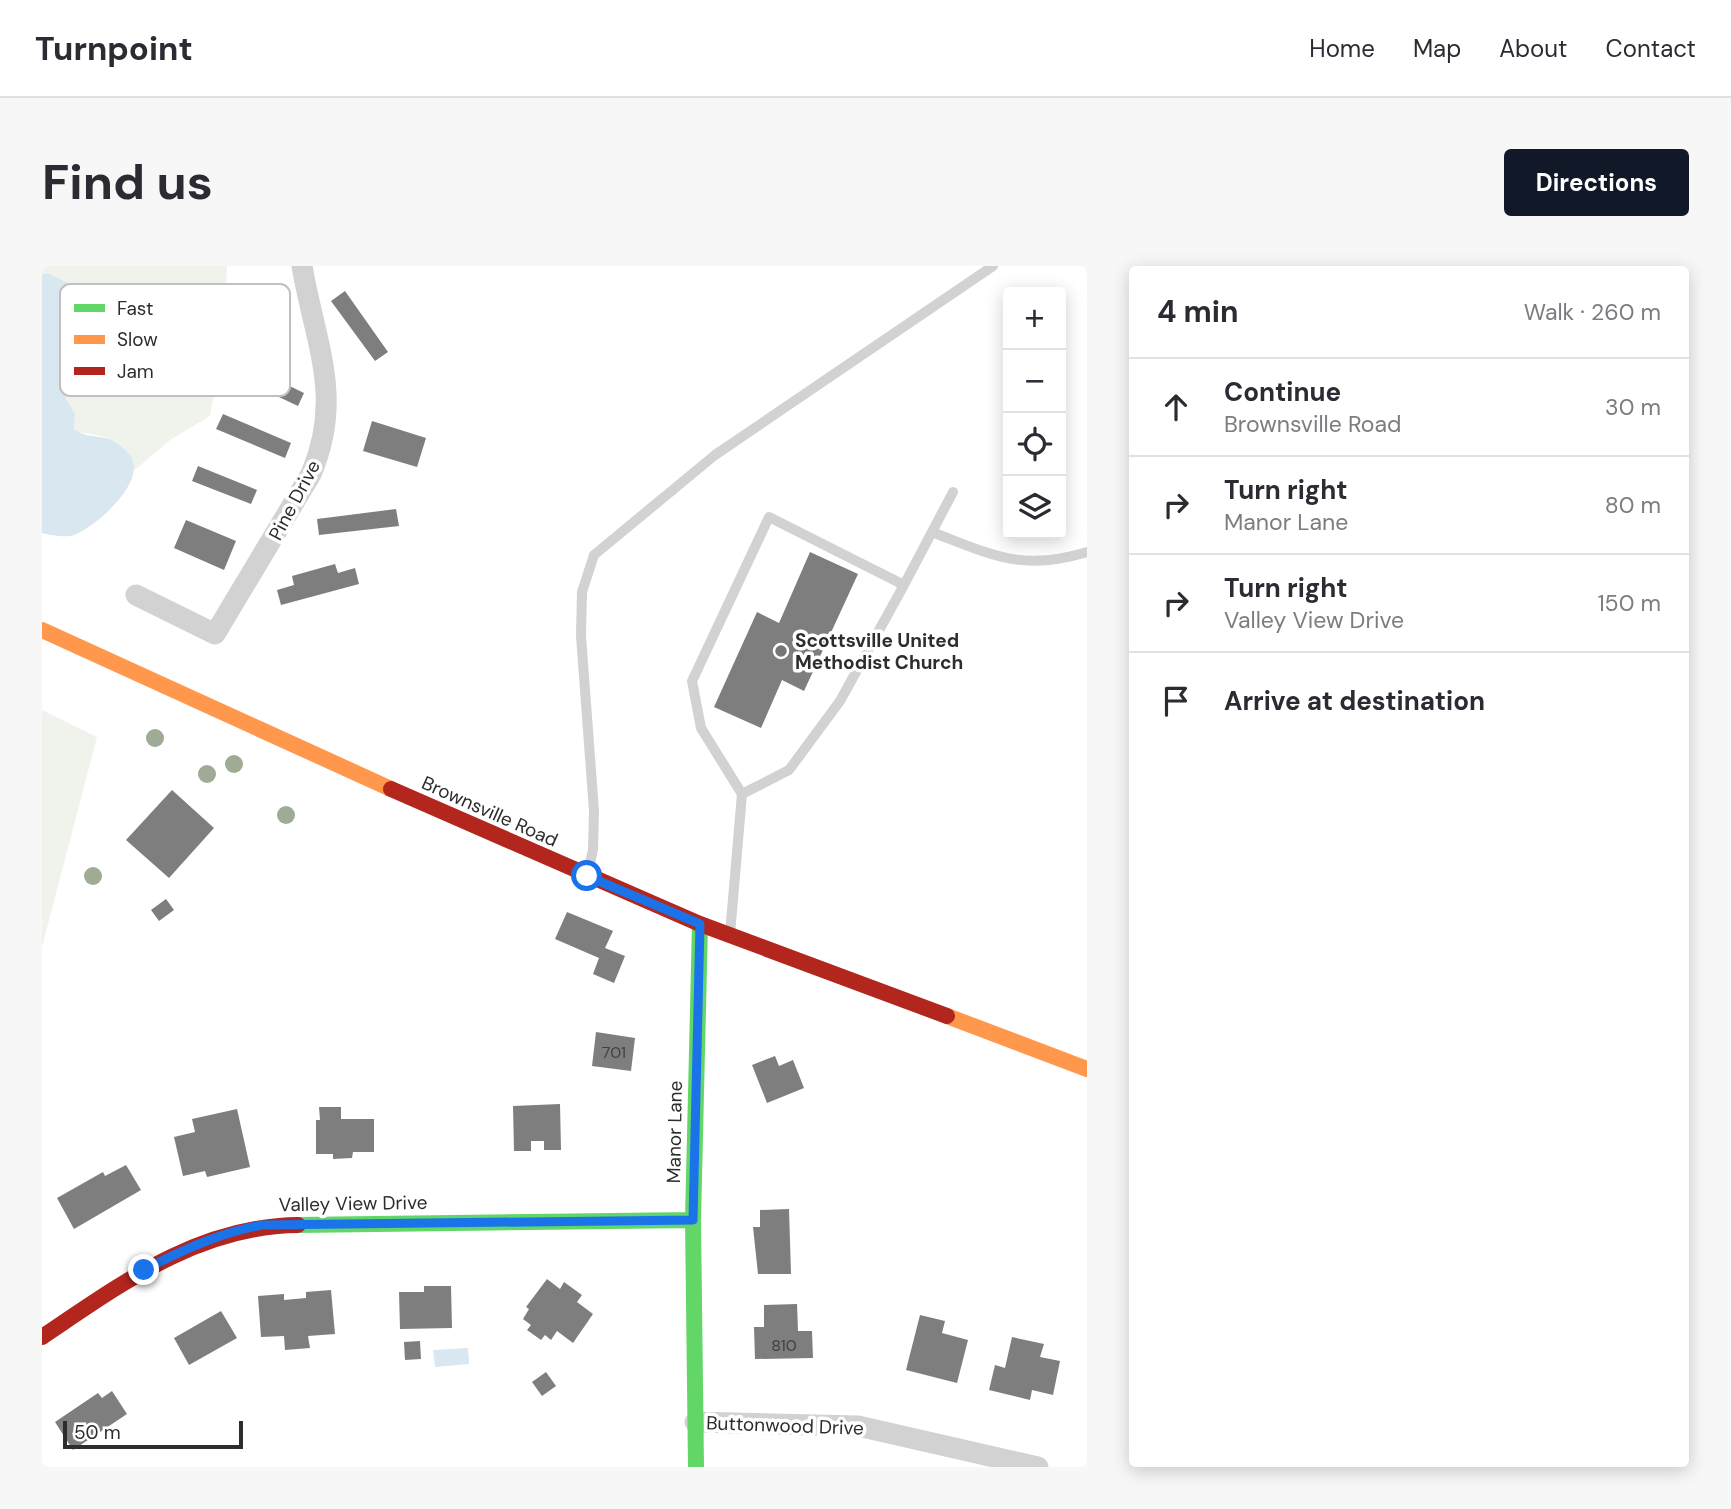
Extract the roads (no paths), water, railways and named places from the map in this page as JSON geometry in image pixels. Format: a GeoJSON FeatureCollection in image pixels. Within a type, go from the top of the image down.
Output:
{"type":"FeatureCollection","features":[{"type":"Feature","properties":{"kind":"street","name":"Pine Drive"},"geometry":{"type":"LineString","coordinates":[[136,595],[215,634],[311,474],[321,451],[327,421],[328,395],[302,266]]}},
{"type":"Feature","properties":{"kind":"street","name":"Brownsville Road"},"geometry":{"type":"LineString","coordinates":[[42,630],[587,876],[700,924],[1087,1069]]}},
{"type":"Feature","properties":{"kind":"street","name":"Manor Lane"},"geometry":{"type":"LineString","coordinates":[[696,1467],[693,1220],[700,924]]}},
{"type":"Feature","properties":{"kind":"street","name":"Valley View Drive"},"geometry":{"type":"LineString","coordinates":[[42,1337],[178,1252],[243,1228],[262,1225],[693,1220]]}},
{"type":"Feature","properties":{"kind":"street","name":"Buttonwood Drive"},"geometry":{"type":"LineString","coordinates":[[695,1422],[858,1426],[1038,1467]]}},
{"type":"Feature","properties":{"kind":"lane"},"geometry":{"type":"LineString","coordinates":[[587,876],[593,850],[594,811],[581,636],[582,592],[594,555],[715,455],[993,266]]}},
{"type":"Feature","properties":{"kind":"lane"},"geometry":{"type":"LineString","coordinates":[[742,794],[789,770],[840,701],[953,492]]}},
{"type":"Feature","properties":{"kind":"lane"},"geometry":{"type":"LineString","coordinates":[[730,936],[742,794],[701,728],[692,681],[769,517],[904,585]]}},
{"type":"Feature","properties":{"kind":"lane"},"geometry":{"type":"LineString","coordinates":[[932,532],[997,557],[1034,563],[1087,552]]}},
{"type":"Feature","properties":{"kind":"place","name":"Scottsville United Methodist Church"},"geometry":{"type":"Point","coordinates":[781,651]}}]}
